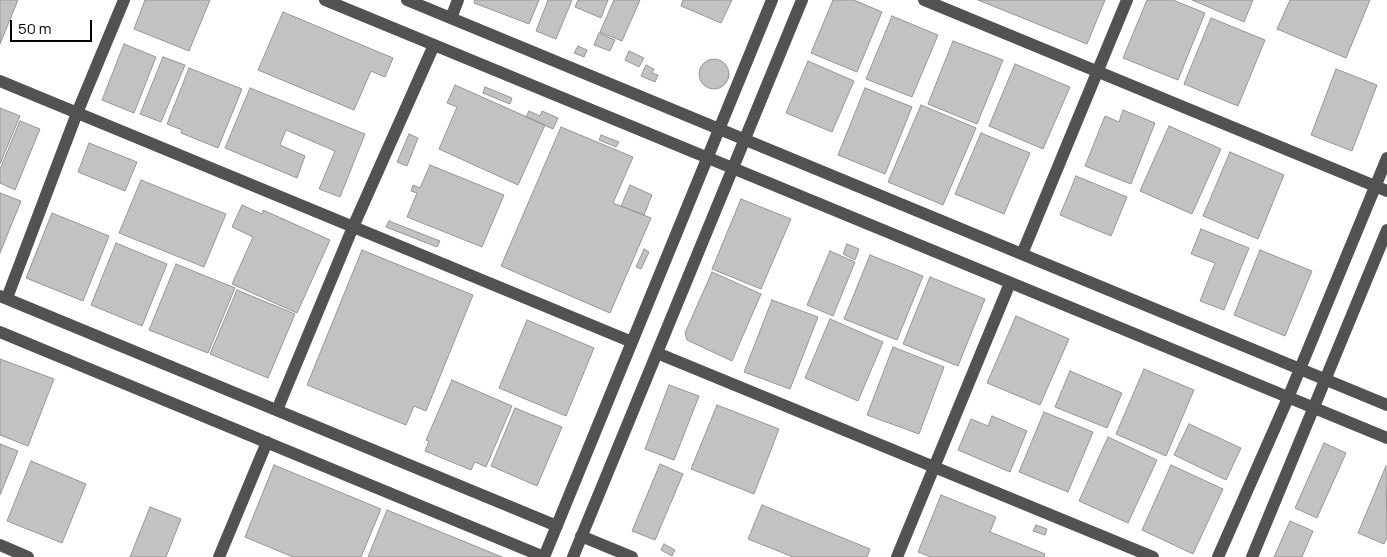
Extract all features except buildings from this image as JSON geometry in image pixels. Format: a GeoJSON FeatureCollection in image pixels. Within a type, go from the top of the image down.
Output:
{"type":"FeatureCollection","features":[{"type":"Feature","properties":{"kind":"street"},"geometry":{"type":"LineString","coordinates":[[124,0],[3,297],[557,526]]}},
{"type":"Feature","properties":{"kind":"street"},"geometry":{"type":"LineString","coordinates":[[325,0],[1387,438]]}},
{"type":"Feature","properties":{"kind":"street"},"geometry":{"type":"LineString","coordinates":[[408,0],[1387,405]]}},
{"type":"Feature","properties":{"kind":"street"},"geometry":{"type":"LineString","coordinates":[[451,18],[458,0]]}},
{"type":"Feature","properties":{"kind":"street"},"geometry":{"type":"LineString","coordinates":[[0,332],[544,557],[772,0]]}},
{"type":"Feature","properties":{"kind":"street"},"geometry":{"type":"LineString","coordinates":[[573,557],[802,0]]}},
{"type":"Feature","properties":{"kind":"street"},"geometry":{"type":"LineString","coordinates":[[924,0],[1381,189]]}},
{"type":"Feature","properties":{"kind":"street"},"geometry":{"type":"LineString","coordinates":[[1022,254],[1127,0]]}},
{"type":"Feature","properties":{"kind":"street"},"geometry":{"type":"LineString","coordinates":[[277,410],[353,227],[434,45]]}},
{"type":"Feature","properties":{"kind":"street"},"geometry":{"type":"LineString","coordinates":[[0,81],[632,342]]}},
{"type":"Feature","properties":{"kind":"street"},"geometry":{"type":"LineString","coordinates":[[1218,557],[1381,189],[1387,158]]}},
{"type":"Feature","properties":{"kind":"street"},"geometry":{"type":"LineString","coordinates":[[1252,557],[1387,230]]}},
{"type":"Feature","properties":{"kind":"street"},"geometry":{"type":"LineString","coordinates":[[896,557],[1010,283]]}},
{"type":"Feature","properties":{"kind":"street"},"geometry":{"type":"LineString","coordinates":[[657,352],[1153,557]]}},
{"type":"Feature","properties":{"kind":"street"},"geometry":{"type":"LineString","coordinates":[[219,557],[267,442]]}},
{"type":"Feature","properties":{"kind":"street"},"geometry":{"type":"LineString","coordinates":[[581,536],[632,557]]}},
{"type":"Feature","properties":{"kind":"street"},"geometry":{"type":"LineString","coordinates":[[0,546],[28,557]]}}]}
